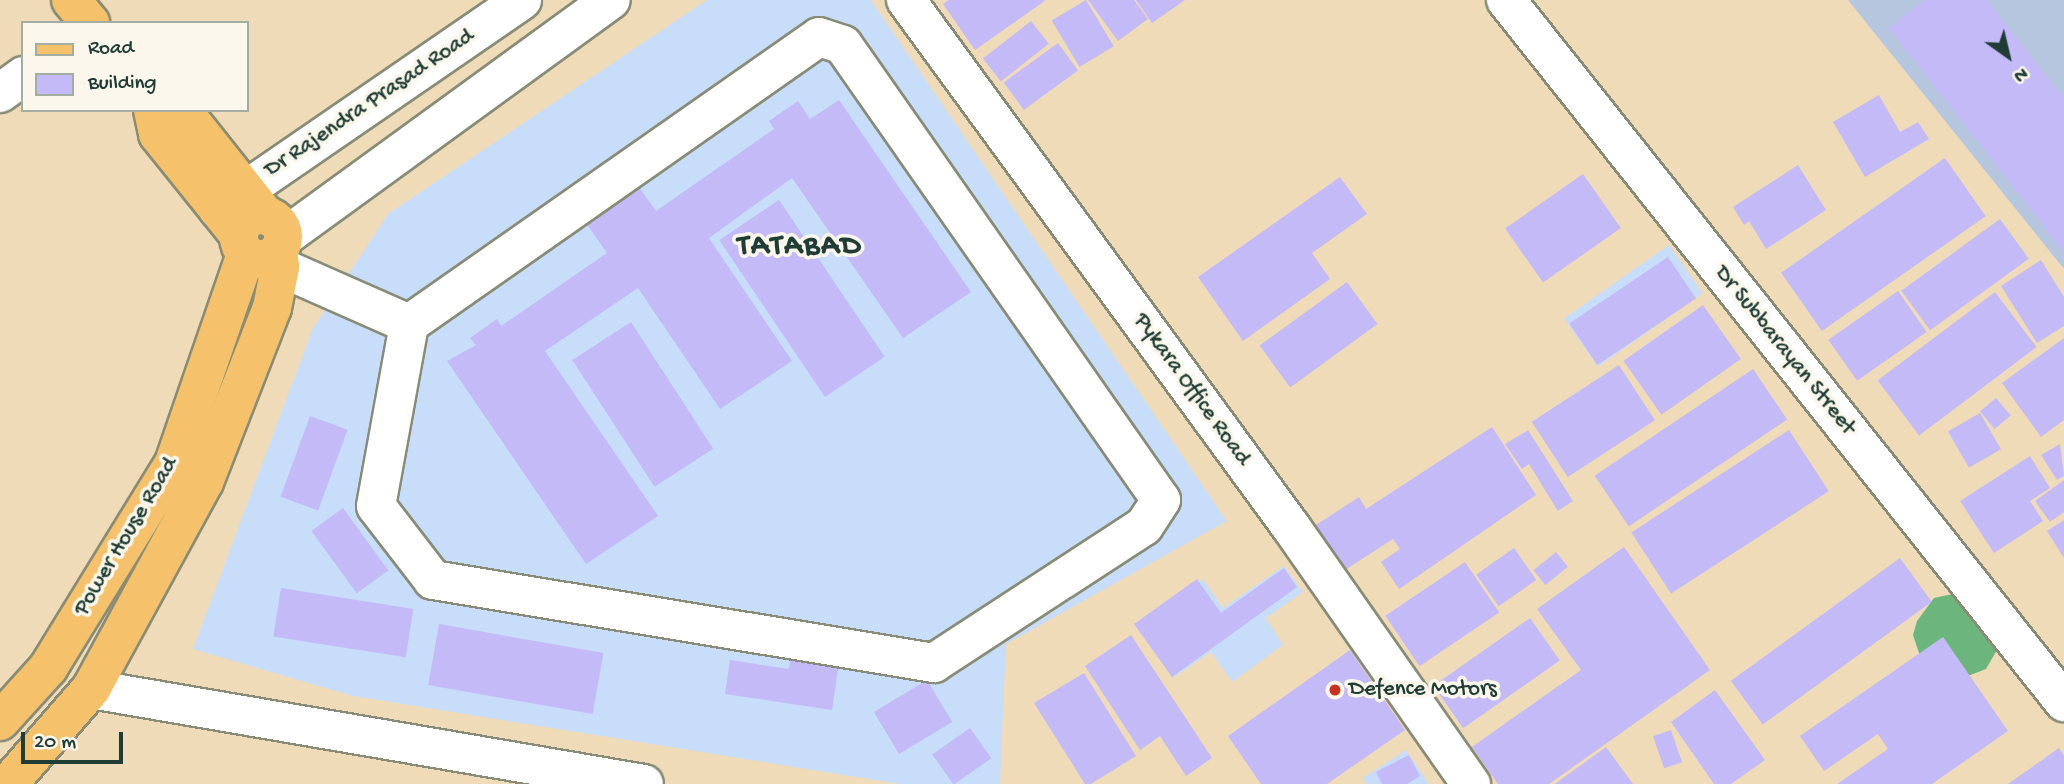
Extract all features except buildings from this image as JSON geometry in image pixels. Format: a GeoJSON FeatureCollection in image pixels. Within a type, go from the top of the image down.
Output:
{"type":"FeatureCollection","features":[{"type":"Feature","properties":{"kind":"main road"},"geometry":{"type":"LineString","coordinates":[[71,0],[88,21]]}},
{"type":"Feature","properties":{"kind":"main road"},"geometry":{"type":"LineString","coordinates":[[153,112],[158,134],[258,231]]}},
{"type":"Feature","properties":{"kind":"main road"},"geometry":{"type":"LineString","coordinates":[[8,784],[91,690],[204,482],[272,308],[258,231],[183,112]]}},
{"type":"Feature","properties":{"kind":"main road","name":"Power House Road"},"geometry":{"type":"LineString","coordinates":[[4,707],[48,668],[174,463],[258,231]]}},
{"type":"Feature","properties":{"kind":"street","name":"Dr Rajendra Prasad Road"},"geometry":{"type":"LineString","coordinates":[[258,231],[522,0]]}},
{"type":"Feature","properties":{"kind":"street"},"geometry":{"type":"LineString","coordinates":[[449,104],[574,0]]}},
{"type":"Feature","properties":{"kind":"street"},"geometry":{"type":"LineString","coordinates":[[409,324],[258,231],[611,0]]}},
{"type":"Feature","properties":{"kind":"street","name":"Pykara Office Road"},"geometry":{"type":"LineString","coordinates":[[906,0],[1275,505],[1471,784]]}},
{"type":"Feature","properties":{"kind":"street","name":"Dr Subbarayan Street"},"geometry":{"type":"LineString","coordinates":[[1506,0],[2064,702]]}},
{"type":"Feature","properties":{"kind":"street"},"geometry":{"type":"LineString","coordinates":[[819,37],[843,45],[1161,500],[1144,526],[934,663],[433,580],[376,506],[409,324],[819,37]]}},
{"type":"Feature","properties":{"kind":"street"},"geometry":{"type":"LineString","coordinates":[[0,93],[21,77]]}},
{"type":"Feature","properties":{"kind":"street"},"geometry":{"type":"LineString","coordinates":[[91,690],[644,784]]}},
{"type":"Feature","properties":{"kind":"shaded area"},"geometry":{"type":"Polygon","coordinates":[[[707,0],[871,0],[1227,521],[1006,644],[1000,784],[900,784],[353,696],[193,649],[313,328],[388,214],[707,0]]]}},
{"type":"Feature","properties":{"kind":"shaded area"},"geometry":{"type":"Polygon","coordinates":[[[1848,0],[2064,0],[2064,269],[1848,0]]]}},
{"type":"Feature","properties":{"kind":"shaded area"},"geometry":{"type":"Polygon","coordinates":[[[1669,245],[1703,293],[1598,367],[1564,318],[1669,245]]]}},
{"type":"Feature","properties":{"kind":"shaded area"},"geometry":{"type":"Polygon","coordinates":[[[1284,566],[1303,592],[1266,618],[1283,645],[1232,682],[1211,652],[1173,678],[1138,623],[1203,579],[1223,608],[1284,566]]]}},
{"type":"Feature","properties":{"kind":"shaded area"},"geometry":{"type":"Polygon","coordinates":[[[1406,750],[1429,784],[1367,784],[1363,778],[1406,750]]]}},
{"type":"Feature","properties":{"kind":"green space"},"geometry":{"type":"Polygon","coordinates":[[[1962,592],[2001,643],[1986,669],[1960,679],[1922,662],[1913,635],[1917,621],[1934,598],[1962,592]]]}},
{"type":"Feature","properties":{"kind":"place","name":"Defence Motors"},"geometry":{"type":"Point","coordinates":[1335,690]}},
{"type":"Feature","properties":{"kind":"district","name":"TATABAD"},"geometry":{"type":"Point","coordinates":[800,248]}}]}
